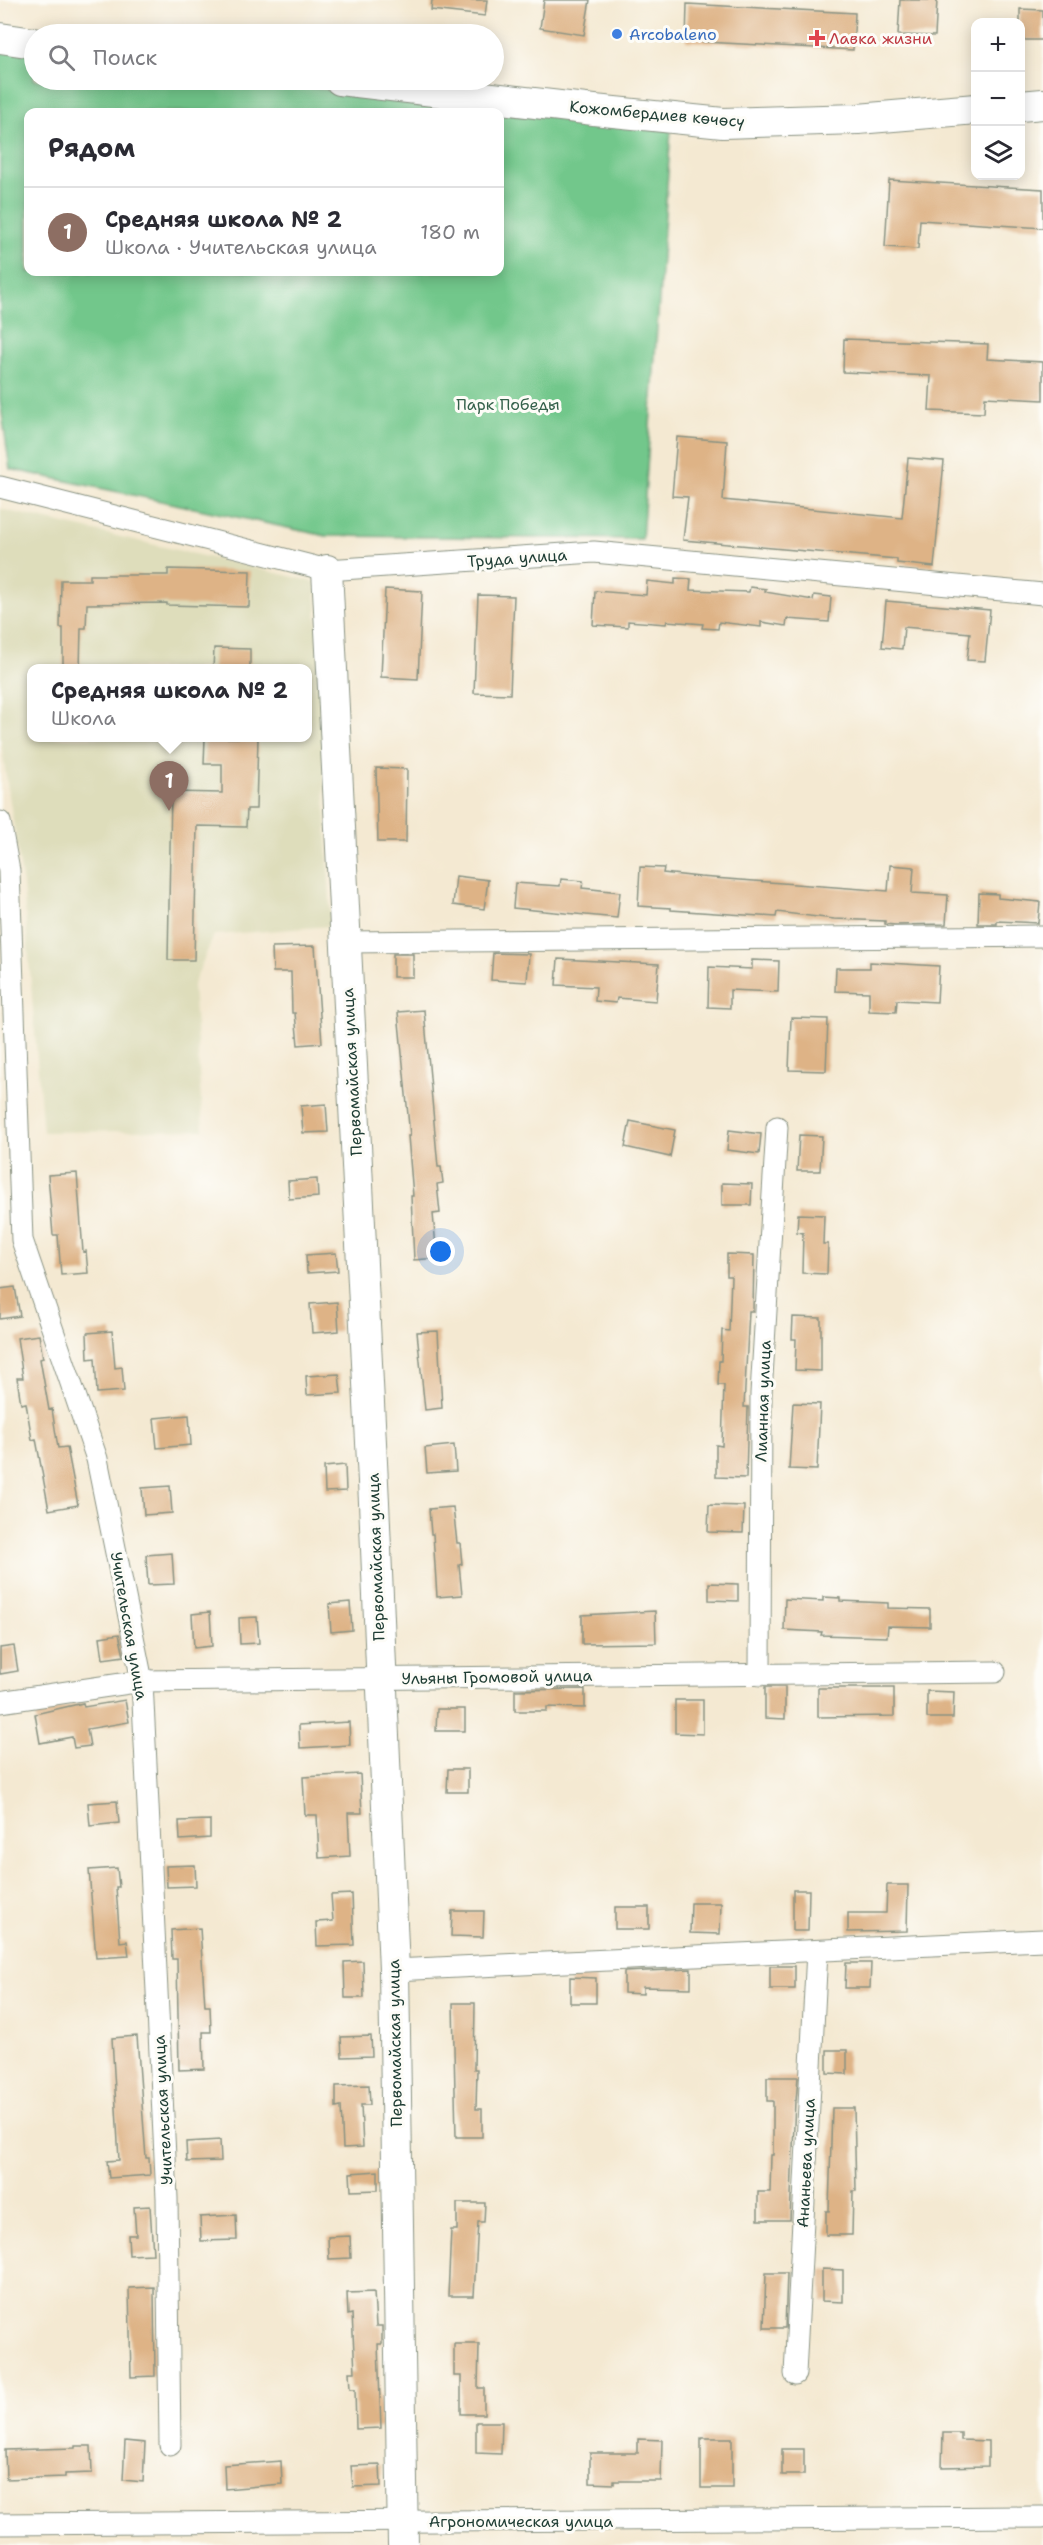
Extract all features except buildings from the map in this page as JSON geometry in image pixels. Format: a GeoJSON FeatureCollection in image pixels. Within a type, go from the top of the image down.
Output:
{"type":"FeatureCollection","features":[{"type":"Feature","properties":{"kind":"street"},"geometry":{"type":"LineString","coordinates":[[0,38],[24,41]]}},
{"type":"Feature","properties":{"kind":"street","name":"Кожомбердиев көчөсү"},"geometry":{"type":"LineString","coordinates":[[425,90],[723,123],[858,119],[971,109]]}},
{"type":"Feature","properties":{"kind":"street"},"geometry":{"type":"LineString","coordinates":[[1025,106],[1043,104]]}},
{"type":"Feature","properties":{"kind":"street","name":"Труда улица"},"geometry":{"type":"LineString","coordinates":[[0,486],[327,570],[594,552],[1043,594]]}},
{"type":"Feature","properties":{"kind":"street","name":"Первомайская улица"},"geometry":{"type":"LineString","coordinates":[[327,570],[374,1502],[394,1970],[403,2533]]}},
{"type":"Feature","properties":{"kind":"street","name":"Учительская улица"},"geometry":{"type":"LineString","coordinates":[[0,822],[9,871],[22,1240],[97,1459],[142,1681],[167,2198],[170,2445]]}},
{"type":"Feature","properties":{"kind":"street"},"geometry":{"type":"LineString","coordinates":[[345,942],[1043,936]]}},
{"type":"Feature","properties":{"kind":"street","name":"Лианная улица"},"geometry":{"type":"LineString","coordinates":[[760,1675],[761,1394],[777,1127]]}},
{"type":"Feature","properties":{"kind":"street","name":"Ульяны Громовой улица"},"geometry":{"type":"LineString","coordinates":[[0,1702],[142,1681],[995,1672]]}},
{"type":"Feature","properties":{"kind":"street"},"geometry":{"type":"LineString","coordinates":[[394,1970],[1043,1940]]}},
{"type":"Feature","properties":{"kind":"street","name":"Ананьева улица"},"geometry":{"type":"LineString","coordinates":[[795,2374],[817,1951]]}},
{"type":"Feature","properties":{"kind":"street","name":"Агрономическая улица"},"geometry":{"type":"LineString","coordinates":[[0,2524],[403,2533],[1043,2517]]}},
{"type":"Feature","properties":{"kind":"shaded area"},"geometry":{"type":"Polygon","coordinates":[[[0,509],[315,582],[331,926],[214,935],[193,985],[203,1130],[43,1132],[23,885],[0,737],[0,509]]]}},
{"type":"Feature","properties":{"kind":"green space","name":"Парк Победы"},"geometry":{"type":"Polygon","coordinates":[[[0,50],[24,53],[24,90],[331,90],[484,108],[24,108],[24,276],[504,276],[504,110],[671,130],[642,539],[326,536],[10,469],[0,400],[0,50]]]}},
{"type":"Feature","properties":{"kind":"place","name":"Arcobaleno"},"geometry":{"type":"Point","coordinates":[617,34]}},
{"type":"Feature","properties":{"kind":"place","name":"Лавка жизни"},"geometry":{"type":"Point","coordinates":[817,38]}},
{"type":"Feature","properties":{"kind":"place","name":"Средняя школа № 2"},"geometry":{"type":"Point","coordinates":[169,811]}}]}
